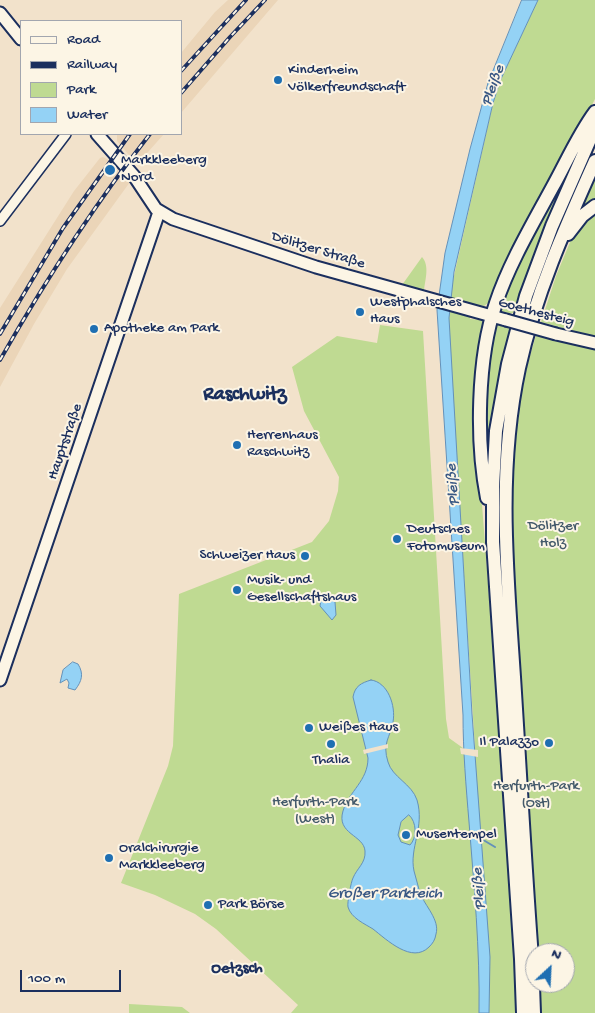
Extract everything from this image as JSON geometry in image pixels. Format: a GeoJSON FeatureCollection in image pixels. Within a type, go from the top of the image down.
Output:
{"type":"FeatureCollection","features":[{"type":"Feature","properties":{"kind":"highway"},"geometry":{"type":"LineString","coordinates":[[534,1013],[532,958],[492,523],[484,482],[480,406],[483,363],[498,296],[524,239],[595,112]]}},
{"type":"Feature","properties":{"kind":"highway"},"geometry":{"type":"LineString","coordinates":[[492,523],[496,431],[512,347],[533,276],[595,128]]}},
{"type":"Feature","properties":{"kind":"highway"},"geometry":{"type":"LineString","coordinates":[[523,1013],[511,727],[505,490],[507,452],[520,367],[538,300],[552,260],[595,161]]}},
{"type":"Feature","properties":{"kind":"highway"},"geometry":{"type":"LineString","coordinates":[[552,260],[576,223],[595,206]]}},
{"type":"Feature","properties":{"kind":"main road"},"geometry":{"type":"LineString","coordinates":[[0,13],[20,38]]}},
{"type":"Feature","properties":{"kind":"main road"},"geometry":{"type":"LineString","coordinates":[[98,135],[134,176],[159,212]]}},
{"type":"Feature","properties":{"kind":"main road","name":"Dölitzer Straße"},"geometry":{"type":"LineString","coordinates":[[159,212],[176,220],[316,267],[471,311]]}},
{"type":"Feature","properties":{"kind":"main road","name":"Hauptstraße"},"geometry":{"type":"LineString","coordinates":[[0,680],[107,370],[159,212]]}},
{"type":"Feature","properties":{"kind":"main road"},"geometry":{"type":"LineString","coordinates":[[151,236],[161,226],[176,220]]}},
{"type":"Feature","properties":{"kind":"main road","name":"Goethesteig"},"geometry":{"type":"LineString","coordinates":[[471,311],[595,343]]}},
{"type":"Feature","properties":{"kind":"street"},"geometry":{"type":"LineString","coordinates":[[0,221],[65,135]]}},
{"type":"Feature","properties":{"kind":"shaded area"},"geometry":{"type":"Polygon","coordinates":[[[228,0],[278,0],[182,112],[182,52],[215,12],[228,0]]]}},
{"type":"Feature","properties":{"kind":"shaded area"},"geometry":{"type":"Polygon","coordinates":[[[117,135],[163,135],[137,162],[117,141],[117,135]]]}},
{"type":"Feature","properties":{"kind":"shaded area"},"geometry":{"type":"Polygon","coordinates":[[[103,157],[130,182],[67,269],[34,324],[0,387],[0,308],[74,191],[100,158],[103,157]]]}},
{"type":"Feature","properties":{"kind":"green space"},"geometry":{"type":"Polygon","coordinates":[[[538,0],[595,0],[595,99],[491,301],[484,306],[471,304],[470,319],[482,320],[483,327],[480,478],[499,728],[523,726],[514,592],[511,495],[515,425],[526,371],[536,335],[595,349],[595,1013],[291,1013],[298,1005],[216,929],[195,914],[155,895],[121,883],[168,766],[173,746],[179,594],[312,542],[329,521],[338,491],[339,477],[304,411],[292,367],[337,336],[377,343],[380,325],[423,331],[446,719],[449,738],[463,748],[475,749],[449,318],[451,289],[493,103],[500,81],[538,0]]]}},
{"type":"Feature","properties":{"kind":"green space"},"geometry":{"type":"Polygon","coordinates":[[[595,173],[595,201],[582,210],[579,209],[595,173]]]}},
{"type":"Feature","properties":{"kind":"green space"},"geometry":{"type":"Polygon","coordinates":[[[560,182],[565,183],[532,258],[513,313],[508,314],[502,311],[501,302],[560,182]]]}},
{"type":"Feature","properties":{"kind":"green space"},"geometry":{"type":"Polygon","coordinates":[[[595,210],[595,337],[541,322],[556,276],[575,230],[595,210]]]}},
{"type":"Feature","properties":{"kind":"green space"},"geometry":{"type":"Polygon","coordinates":[[[422,257],[426,265],[424,291],[402,285],[422,257]]]}},
{"type":"Feature","properties":{"kind":"green space"},"geometry":{"type":"Polygon","coordinates":[[[495,324],[511,329],[491,442],[485,450],[485,377],[495,324]]]}},
{"type":"Feature","properties":{"kind":"green space"},"geometry":{"type":"Polygon","coordinates":[[[129,1004],[182,1007],[190,1013],[129,1013],[129,1004]]]}},
{"type":"Feature","properties":{"kind":"water","name":"Pleiße"},"geometry":{"type":"Polygon","coordinates":[[[522,0],[538,0],[500,81],[493,103],[454,272],[449,318],[472,714],[490,957],[489,1013],[479,1013],[479,965],[437,310],[445,253],[488,83],[522,0]]]}},
{"type":"Feature","properties":{"kind":"water"},"geometry":{"type":"Polygon","coordinates":[[[324,597],[328,597],[335,602],[336,615],[332,620],[320,606],[321,600],[324,597]]]}},
{"type":"Feature","properties":{"kind":"water"},"geometry":{"type":"Polygon","coordinates":[[[73,662],[78,664],[82,674],[75,690],[68,688],[69,683],[67,679],[60,683],[63,670],[73,662]]]}},
{"type":"Feature","properties":{"kind":"water","name":"Großer Parkteich"},"geometry":{"type":"Polygon","coordinates":[[[371,680],[382,685],[392,702],[394,716],[386,745],[388,762],[394,772],[411,789],[417,800],[419,810],[413,854],[414,871],[420,893],[434,918],[437,929],[433,943],[422,952],[415,953],[400,949],[362,923],[348,907],[352,880],[363,862],[365,851],[360,841],[343,825],[343,811],[349,798],[362,780],[368,758],[353,697],[361,684],[371,680]],[[409,815],[401,822],[398,835],[401,842],[410,845],[415,834],[412,818],[409,815]]]}},
{"type":"Feature","properties":{"kind":"pier"},"geometry":{"type":"Polygon","coordinates":[[[388,744],[388,748],[364,754],[363,750],[388,744]]]}},
{"type":"Feature","properties":{"kind":"pier"},"geometry":{"type":"Polygon","coordinates":[[[460,748],[478,750],[478,757],[461,754],[460,748]]]}},
{"type":"Feature","properties":{"kind":"waterway"},"geometry":{"type":"LineString","coordinates":[[480,838],[495,847]]}},
{"type":"Feature","properties":{"kind":"railway"},"geometry":{"type":"LineString","coordinates":[[182,70],[246,0]]}},
{"type":"Feature","properties":{"kind":"railway"},"geometry":{"type":"LineString","coordinates":[[182,92],[265,0]]}},
{"type":"Feature","properties":{"kind":"railway"},"geometry":{"type":"LineString","coordinates":[[0,334],[63,228],[129,135]]}},
{"type":"Feature","properties":{"kind":"railway"},"geometry":{"type":"LineString","coordinates":[[0,360],[71,244],[109,188],[149,135]]}},
{"type":"Feature","properties":{"kind":"place","name":"Kinderheim Völkerfreundschaft"},"geometry":{"type":"Point","coordinates":[278,80]}},
{"type":"Feature","properties":{"kind":"place","name":"Markkleeberg Nord"},"geometry":{"type":"Point","coordinates":[110,170]}},
{"type":"Feature","properties":{"kind":"place","name":"Westphalsches Haus"},"geometry":{"type":"Point","coordinates":[360,312]}},
{"type":"Feature","properties":{"kind":"place","name":"Apotheke am Park"},"geometry":{"type":"Point","coordinates":[94,329]}},
{"type":"Feature","properties":{"kind":"place","name":"Herrenhaus Raschwitz"},"geometry":{"type":"Point","coordinates":[237,445]}},
{"type":"Feature","properties":{"kind":"place","name":"Deutsches Fotomuseum"},"geometry":{"type":"Point","coordinates":[397,539]}},
{"type":"Feature","properties":{"kind":"place","name":"Schweizer Haus"},"geometry":{"type":"Point","coordinates":[305,556]}},
{"type":"Feature","properties":{"kind":"place","name":"Musik- und Gesellschaftshaus"},"geometry":{"type":"Point","coordinates":[237,590]}},
{"type":"Feature","properties":{"kind":"place","name":"Weißes Haus"},"geometry":{"type":"Point","coordinates":[309,728]}},
{"type":"Feature","properties":{"kind":"place","name":"Il Palazzo"},"geometry":{"type":"Point","coordinates":[549,743]}},
{"type":"Feature","properties":{"kind":"place","name":"Thalia"},"geometry":{"type":"Point","coordinates":[331,744]}},
{"type":"Feature","properties":{"kind":"place","name":"Musentempel"},"geometry":{"type":"Point","coordinates":[406,835]}},
{"type":"Feature","properties":{"kind":"place","name":"Oralchirurgie Markkleeberg"},"geometry":{"type":"Point","coordinates":[109,858]}},
{"type":"Feature","properties":{"kind":"place","name":"Park Börse"},"geometry":{"type":"Point","coordinates":[208,905]}},
{"type":"Feature","properties":{"kind":"district","name":"Raschwitz"},"geometry":{"type":"Point","coordinates":[245,396]}},
{"type":"Feature","properties":{"kind":"district","name":"Oetzsch"},"geometry":{"type":"Point","coordinates":[237,970]}},
{"type":"Feature","properties":{"kind":"park label","name":"Dölitzer Holz"},"geometry":{"type":"Point","coordinates":[553,536]}},
{"type":"Feature","properties":{"kind":"park label","name":"Herfurth-Park (Ost)"},"geometry":{"type":"Point","coordinates":[536,796]}},
{"type":"Feature","properties":{"kind":"park label","name":"Herfurth-Park (West)"},"geometry":{"type":"Point","coordinates":[315,812]}}]}
